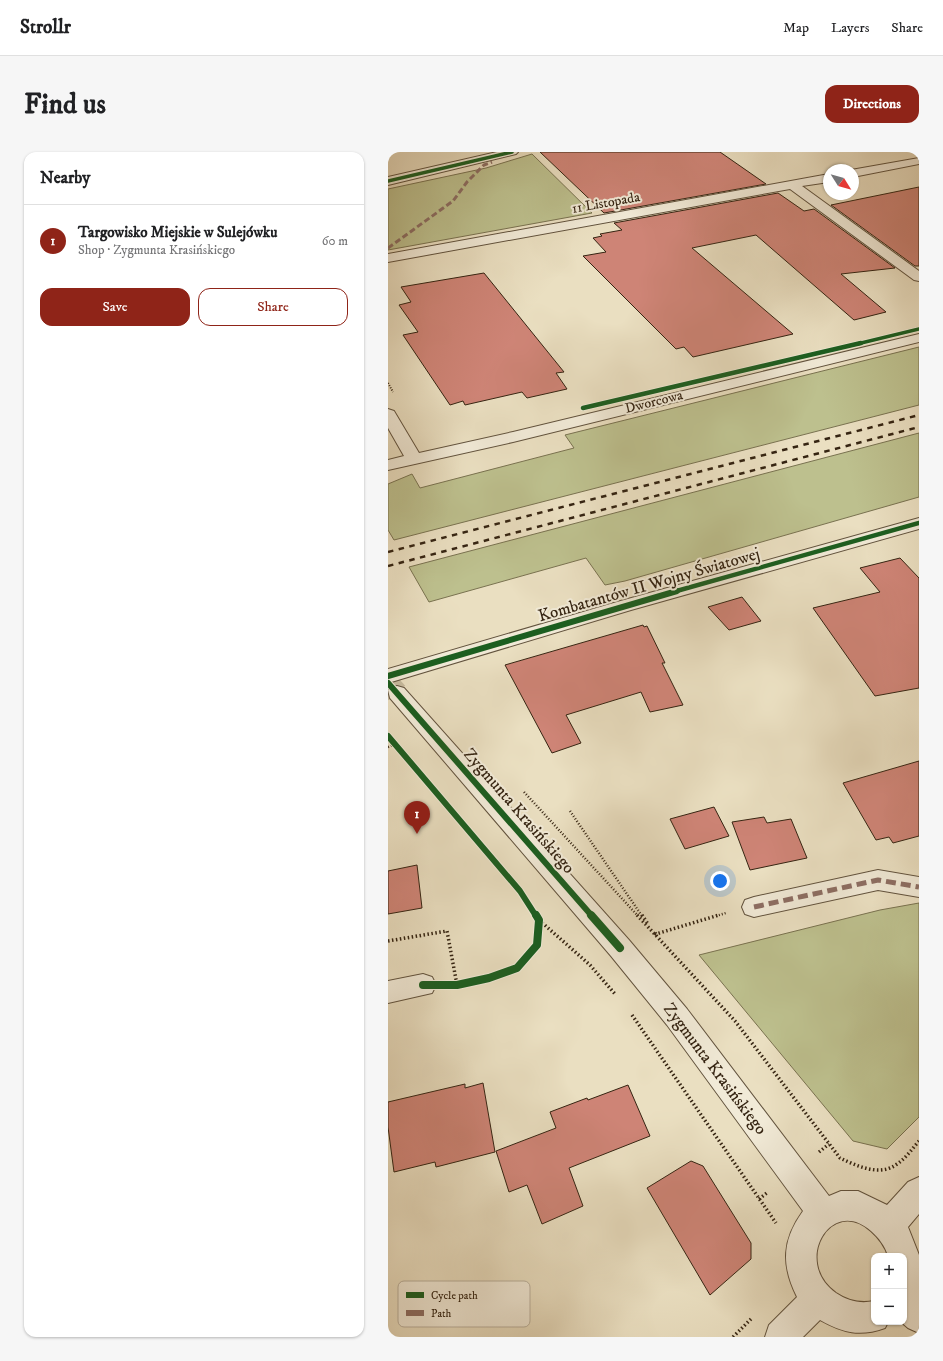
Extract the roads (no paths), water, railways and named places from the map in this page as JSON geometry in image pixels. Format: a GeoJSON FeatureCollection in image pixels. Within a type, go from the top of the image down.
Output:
{"type":"FeatureCollection","features":[{"type":"Feature","properties":{"kind":"street"},"geometry":{"type":"LineString","coordinates":[[388,181],[512,152]]}},
{"type":"Feature","properties":{"kind":"street"},"geometry":{"type":"LineString","coordinates":[[859,172],[919,161]]}},
{"type":"Feature","properties":{"kind":"street","name":"11 Listopada"},"geometry":{"type":"LineString","coordinates":[[388,258],[823,179]]}},
{"type":"Feature","properties":{"kind":"street"},"geometry":{"type":"LineString","coordinates":[[791,184],[919,277]]}},
{"type":"Feature","properties":{"kind":"street","name":"Dworcowa"},"geometry":{"type":"LineString","coordinates":[[388,465],[514,437],[919,338]]}},
{"type":"Feature","properties":{"kind":"street"},"geometry":{"type":"LineString","coordinates":[[388,414],[414,459]]}},
{"type":"Feature","properties":{"kind":"street","name":"Kombatantów II Wojny Światowej"},"geometry":{"type":"LineString","coordinates":[[392,684],[632,604],[919,523]]}},
{"type":"Feature","properties":{"kind":"street","name":"Zygmunta Krasińskiego"},"geometry":{"type":"LineString","coordinates":[[392,684],[620,948],[677,1017],[824,1213]]}},
{"type":"Feature","properties":{"kind":"street"},"geometry":{"type":"LineString","coordinates":[[754,907],[878,880],[901,886],[919,887]]}},
{"type":"Feature","properties":{"kind":"street"},"geometry":{"type":"LineString","coordinates":[[388,992],[422,985]]}},
{"type":"Feature","properties":{"kind":"street"},"geometry":{"type":"LineString","coordinates":[[892,1223],[919,1192]]}},
{"type":"Feature","properties":{"kind":"street"},"geometry":{"type":"LineString","coordinates":[[871,1318],[852,1318],[833,1310],[818,1298],[808,1284],[802,1268],[800,1251],[804,1236],[812,1223],[824,1213],[837,1207],[860,1206],[876,1213],[892,1223],[902,1236],[909,1252],[911,1269],[909,1286],[907,1289]]}},
{"type":"Feature","properties":{"kind":"street"},"geometry":{"type":"LineString","coordinates":[[781,1337],[818,1298]]}},
{"type":"Feature","properties":{"kind":"street"},"geometry":{"type":"LineString","coordinates":[[907,1306],[919,1317]]}},
{"type":"Feature","properties":{"kind":"tunnel"},"geometry":{"type":"LineString","coordinates":[[388,683],[397,693]]}},
{"type":"Feature","properties":{"kind":"railway"},"geometry":{"type":"LineString","coordinates":[[388,552],[919,415]]}},
{"type":"Feature","properties":{"kind":"railway"},"geometry":{"type":"LineString","coordinates":[[388,566],[919,427]]}},
{"type":"Feature","properties":{"kind":"place","name":"Targowisko Miejskie w Sulejówku"},"geometry":{"type":"Point","coordinates":[417,834]}}]}
